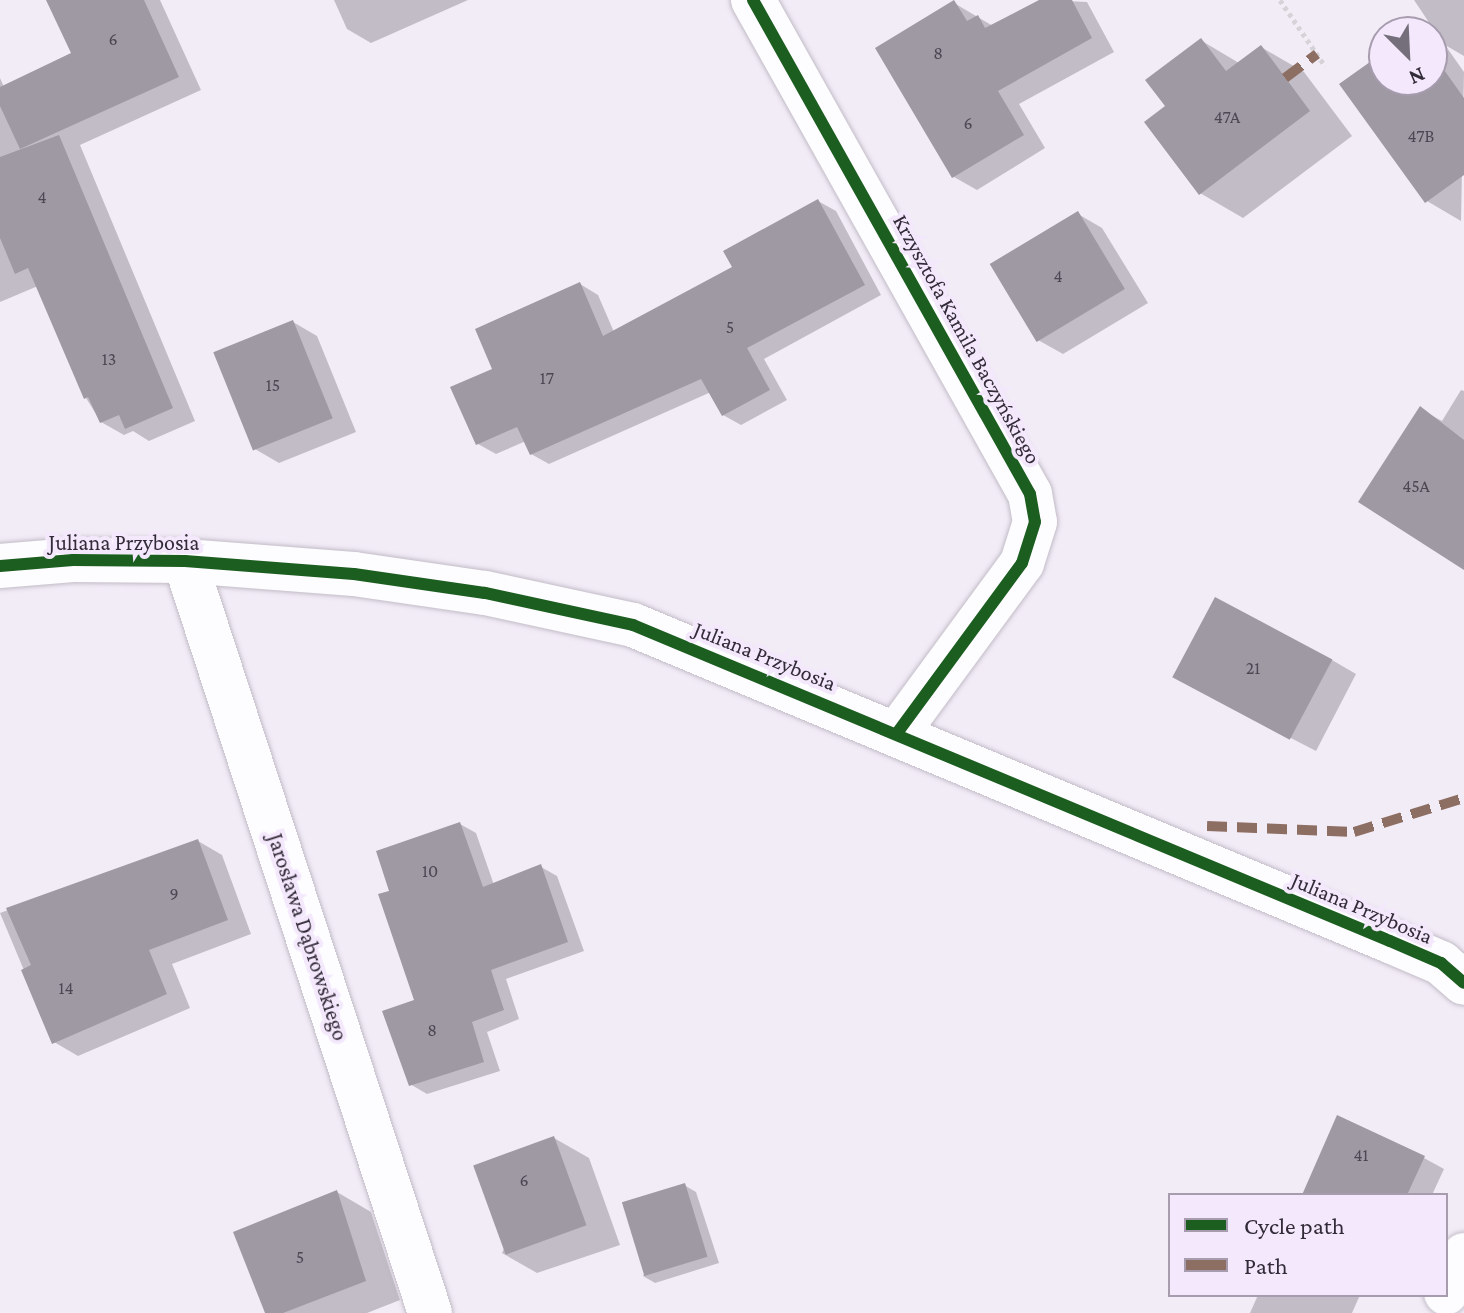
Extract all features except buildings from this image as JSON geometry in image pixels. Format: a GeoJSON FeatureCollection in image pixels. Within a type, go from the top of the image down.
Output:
{"type":"FeatureCollection","features":[{"type":"Feature","properties":{"kind":"street","name":"Krzysztofa Kamila Baczyńskiego"},"geometry":{"type":"LineString","coordinates":[[753,0],[1030,494],[1035,522],[1022,563],[898,732]]}},
{"type":"Feature","properties":{"kind":"street","name":"Juliana Przybosia"},"geometry":{"type":"LineString","coordinates":[[0,566],[73,560],[185,561],[354,574],[485,593],[633,625],[898,732],[1403,946],[1441,963],[1464,983]]}},
{"type":"Feature","properties":{"kind":"street","name":"Jarosława Dąbrowskiego"},"geometry":{"type":"LineString","coordinates":[[185,561],[430,1313]]}},
{"type":"Feature","properties":{"kind":"street"},"geometry":{"type":"LineString","coordinates":[[1448,1290],[1464,1255]]}},
{"type":"Feature","properties":{"kind":"path"},"geometry":{"type":"LineString","coordinates":[[1280,0],[1325,66]]}},
{"type":"Feature","properties":{"kind":"marked path"},"geometry":{"type":"LineString","coordinates":[[1285,78],[1317,54]]}},
{"type":"Feature","properties":{"kind":"marked path"},"geometry":{"type":"LineString","coordinates":[[1207,826],[1354,832],[1464,798]]}},
{"type":"Feature","properties":{"kind":"cycle path"},"geometry":{"type":"LineString","coordinates":[[753,0],[1030,494],[1035,522],[1022,563],[898,732]]}},
{"type":"Feature","properties":{"kind":"cycle path"},"geometry":{"type":"LineString","coordinates":[[0,566],[73,560],[185,561],[354,574],[485,593],[633,625],[1390,941],[1441,963],[1464,983]]}}]}
